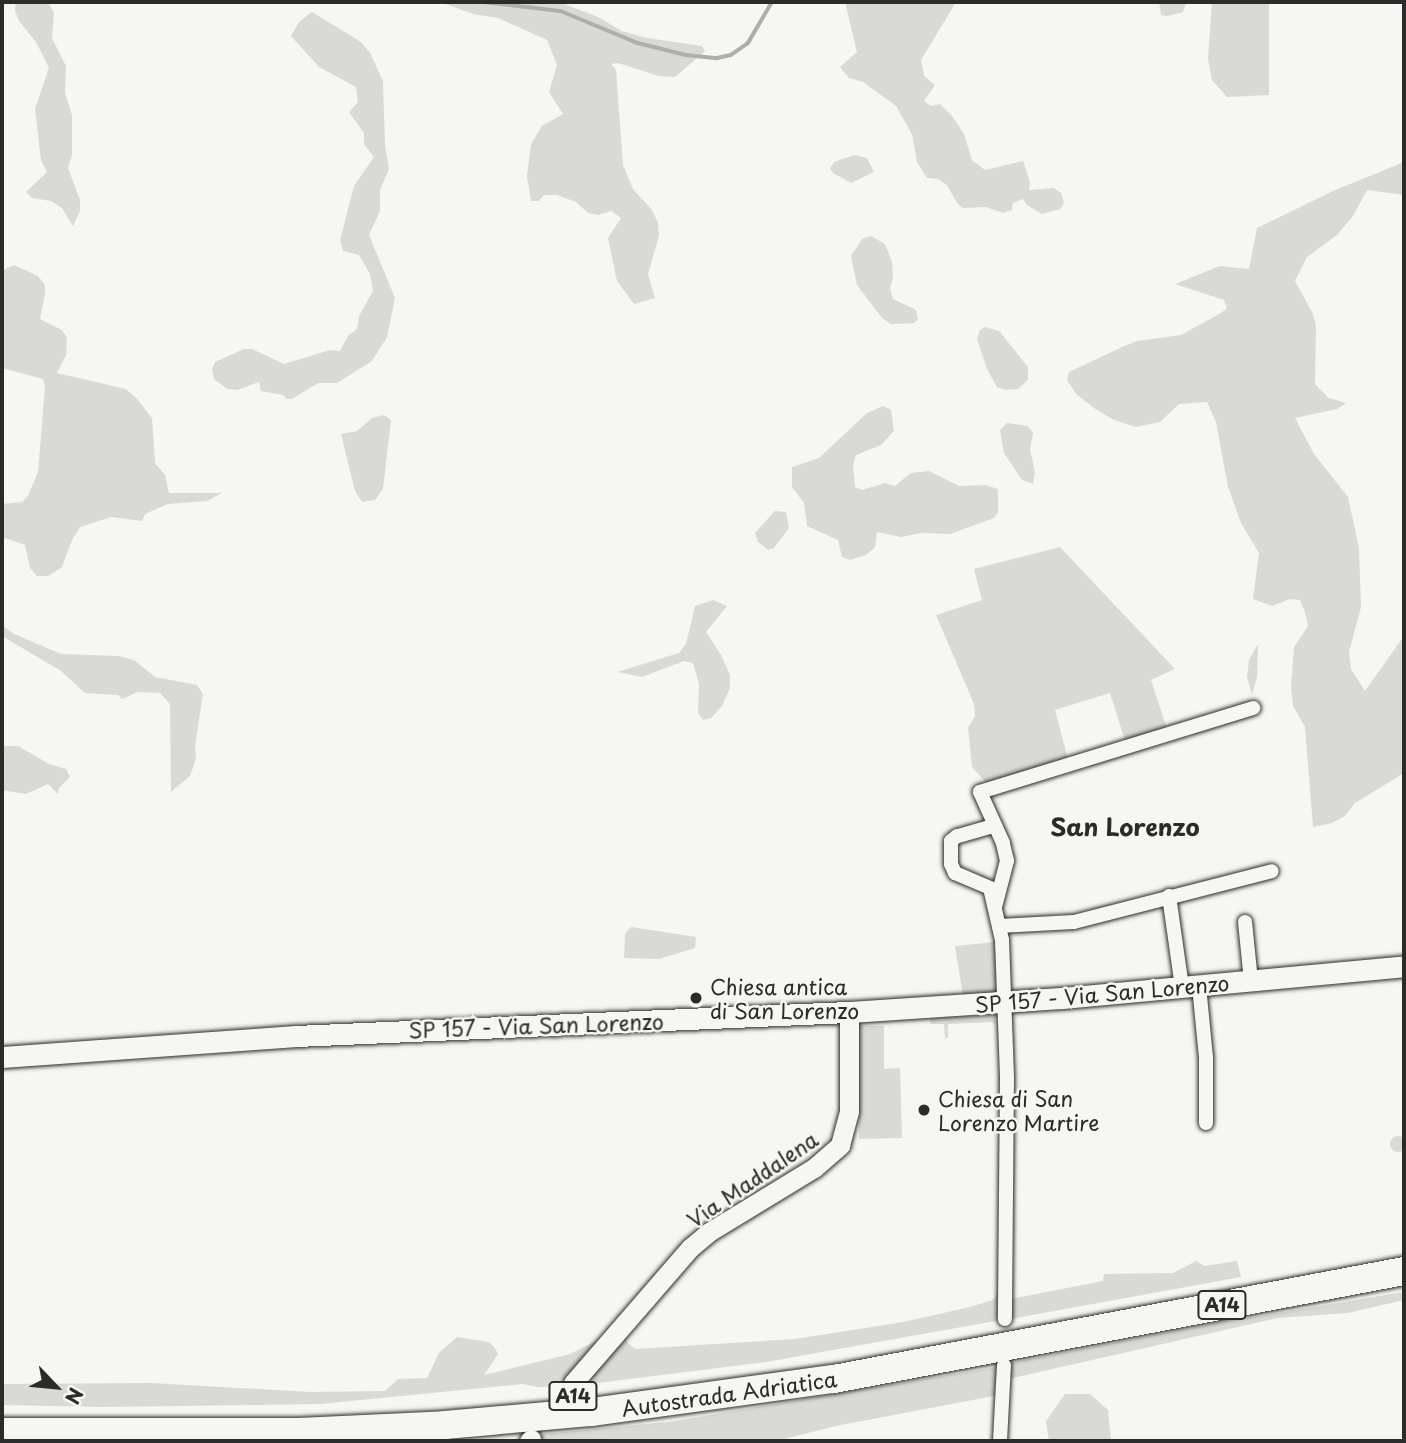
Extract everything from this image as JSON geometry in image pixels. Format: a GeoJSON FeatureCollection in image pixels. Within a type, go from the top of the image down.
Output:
{"type":"FeatureCollection","features":[{"type":"Feature","properties":{"kind":"highway","name":"Autostrada Adriatica"},"geometry":{"type":"LineString","coordinates":[[2,1415],[213,1416],[368,1412],[657,1387],[856,1357],[1404,1253]]}},
{"type":"Feature","properties":{"kind":"highway","name":"Autostrada Adriatica"},"geometry":{"type":"LineString","coordinates":[[2,1432],[272,1433],[445,1425],[592,1412],[834,1379],[1404,1271]]}},
{"type":"Feature","properties":{"kind":"main road","name":"SP 157 - Via San Lorenzo"},"geometry":{"type":"LineString","coordinates":[[2,1057],[296,1036],[849,1012],[1006,1002],[1404,967]]}},
{"type":"Feature","properties":{"kind":"street"},"geometry":{"type":"LineString","coordinates":[[995,907],[1007,861],[1003,843],[993,826],[980,792],[1253,708]]}},
{"type":"Feature","properties":{"kind":"street"},"geometry":{"type":"LineString","coordinates":[[993,826],[957,836],[951,841],[951,863],[956,873],[990,888],[999,926],[1006,1002],[1005,1319]]}},
{"type":"Feature","properties":{"kind":"street"},"geometry":{"type":"LineString","coordinates":[[999,926],[1074,922],[1272,871]]}},
{"type":"Feature","properties":{"kind":"street"},"geometry":{"type":"LineString","coordinates":[[1168,896],[1206,1057],[1206,1123]]}},
{"type":"Feature","properties":{"kind":"street"},"geometry":{"type":"LineString","coordinates":[[1245,922],[1251,981]]}},
{"type":"Feature","properties":{"kind":"street","name":"Via Maddalena"},"geometry":{"type":"LineString","coordinates":[[573,1383],[690,1248],[709,1232],[814,1168],[840,1146],[849,1112],[849,1012]]}},
{"type":"Feature","properties":{"kind":"street"},"geometry":{"type":"LineString","coordinates":[[1000,1441],[1004,1365]]}},
{"type":"Feature","properties":{"kind":"shaded area"},"geometry":{"type":"Polygon","coordinates":[[[16,2],[48,2],[54,13],[52,38],[66,66],[65,93],[72,115],[72,155],[68,168],[80,200],[80,211],[73,226],[62,208],[51,201],[32,198],[26,192],[47,172],[41,160],[35,109],[49,68],[36,42],[19,21],[15,11],[16,2]]]}},
{"type":"Feature","properties":{"kind":"shaded area"},"geometry":{"type":"Polygon","coordinates":[[[440,2],[559,2],[598,17],[622,31],[647,38],[702,46],[705,51],[675,77],[659,76],[618,63],[611,64],[616,70],[623,165],[633,189],[652,210],[658,223],[659,236],[648,274],[655,298],[634,304],[617,281],[608,238],[621,218],[611,211],[599,215],[588,213],[576,202],[557,195],[544,195],[539,201],[531,201],[527,176],[531,144],[542,126],[563,114],[549,92],[557,65],[547,40],[498,18],[473,14],[440,2]]]}},
{"type":"Feature","properties":{"kind":"shaded area"},"geometry":{"type":"Polygon","coordinates":[[[845,2],[956,2],[921,60],[924,76],[935,85],[924,101],[931,106],[940,104],[952,116],[964,134],[972,160],[985,170],[1023,161],[1030,182],[1029,190],[1054,188],[1061,193],[1064,203],[1060,209],[1042,214],[1027,205],[1023,199],[1013,203],[1012,210],[1003,213],[986,207],[963,208],[947,185],[938,179],[927,178],[917,162],[912,134],[896,106],[863,82],[849,78],[840,67],[857,52],[845,2]]]}},
{"type":"Feature","properties":{"kind":"shaded area"},"geometry":{"type":"Polygon","coordinates":[[[1159,2],[1186,2],[1183,12],[1168,16],[1161,15],[1159,2]]]}},
{"type":"Feature","properties":{"kind":"shaded area"},"geometry":{"type":"Polygon","coordinates":[[[1212,2],[1269,2],[1269,95],[1227,97],[1212,80],[1208,59],[1212,2]]]}},
{"type":"Feature","properties":{"kind":"shaded area"},"geometry":{"type":"Polygon","coordinates":[[[312,12],[361,42],[370,53],[383,81],[385,145],[389,169],[380,190],[380,211],[369,235],[395,298],[387,337],[372,361],[337,383],[318,383],[292,399],[287,399],[283,395],[261,391],[259,382],[237,390],[227,389],[214,379],[212,369],[215,362],[244,349],[252,349],[284,364],[330,350],[340,351],[348,336],[357,329],[359,316],[373,291],[370,274],[359,255],[343,251],[340,240],[354,186],[374,157],[364,144],[364,133],[349,112],[358,102],[356,87],[319,67],[291,36],[299,22],[312,12]]]}},
{"type":"Feature","properties":{"kind":"shaded area"},"geometry":{"type":"Polygon","coordinates":[[[854,155],[867,158],[874,172],[851,183],[830,169],[834,162],[854,155]]]}},
{"type":"Feature","properties":{"kind":"shaded area"},"geometry":{"type":"Polygon","coordinates":[[[1404,162],[1404,195],[1367,190],[1353,216],[1337,235],[1307,257],[1295,281],[1313,314],[1316,326],[1315,384],[1329,398],[1346,403],[1337,409],[1295,418],[1314,454],[1348,497],[1359,548],[1361,607],[1349,652],[1351,669],[1365,691],[1404,636],[1404,773],[1355,803],[1345,816],[1332,823],[1313,827],[1305,727],[1293,706],[1291,686],[1294,647],[1308,626],[1305,612],[1300,600],[1290,599],[1272,606],[1253,599],[1259,553],[1241,523],[1228,487],[1216,422],[1207,402],[1179,404],[1160,422],[1136,427],[1114,420],[1094,408],[1076,394],[1067,380],[1069,372],[1122,347],[1137,341],[1181,335],[1221,313],[1227,308],[1224,300],[1175,284],[1220,266],[1249,269],[1257,228],[1333,191],[1404,162]]]}},
{"type":"Feature","properties":{"kind":"shaded area"},"geometry":{"type":"Polygon","coordinates":[[[871,236],[885,244],[892,262],[893,278],[890,288],[893,299],[916,310],[918,319],[914,323],[891,324],[882,318],[857,285],[851,256],[862,239],[871,236]]]}},
{"type":"Feature","properties":{"kind":"shaded area"},"geometry":{"type":"Polygon","coordinates":[[[14,265],[38,276],[45,285],[40,319],[62,330],[67,338],[66,355],[57,373],[126,389],[137,399],[152,418],[155,463],[165,475],[169,493],[222,493],[207,501],[168,504],[145,514],[142,521],[111,517],[80,527],[62,567],[48,576],[37,576],[30,568],[25,545],[2,537],[2,504],[22,502],[28,496],[38,472],[45,387],[43,379],[2,368],[2,271],[14,265]]]}},
{"type":"Feature","properties":{"kind":"shaded area"},"geometry":{"type":"Polygon","coordinates":[[[985,327],[999,331],[1028,367],[1028,380],[1018,389],[1005,390],[997,387],[987,369],[977,339],[980,330],[985,327]]]}},
{"type":"Feature","properties":{"kind":"shaded area"},"geometry":{"type":"Polygon","coordinates":[[[883,406],[891,410],[894,431],[881,445],[856,455],[853,465],[855,487],[862,490],[885,483],[895,486],[911,473],[929,471],[959,486],[986,485],[998,489],[998,512],[994,518],[950,534],[921,533],[901,537],[877,532],[875,547],[866,555],[850,560],[842,557],[838,540],[807,526],[804,503],[792,487],[792,467],[819,458],[867,413],[883,406]]]}},
{"type":"Feature","properties":{"kind":"shaded area"},"geometry":{"type":"Polygon","coordinates":[[[384,415],[391,420],[383,489],[375,500],[362,502],[355,491],[341,434],[357,431],[372,418],[384,415]]]}},
{"type":"Feature","properties":{"kind":"shaded area"},"geometry":{"type":"Polygon","coordinates":[[[1007,423],[1028,426],[1033,433],[1030,450],[1035,472],[1033,484],[1022,480],[1004,453],[1000,430],[1007,423]]]}},
{"type":"Feature","properties":{"kind":"shaded area"},"geometry":{"type":"Polygon","coordinates":[[[775,511],[786,512],[789,528],[774,548],[768,550],[758,542],[755,533],[775,511]]]}},
{"type":"Feature","properties":{"kind":"shaded area"},"geometry":{"type":"Polygon","coordinates":[[[1060,547],[1175,669],[1151,680],[1168,732],[1126,744],[1110,693],[1055,710],[1069,763],[988,785],[972,767],[968,728],[975,716],[974,704],[936,615],[982,600],[974,569],[1060,547]]]}},
{"type":"Feature","properties":{"kind":"shaded area"},"geometry":{"type":"Polygon","coordinates":[[[713,600],[727,606],[706,632],[730,675],[730,688],[722,706],[711,718],[703,720],[698,713],[699,684],[693,663],[684,661],[642,677],[617,672],[679,653],[686,644],[695,606],[713,600]]]}},
{"type":"Feature","properties":{"kind":"shaded area"},"geometry":{"type":"Polygon","coordinates":[[[2,625],[14,634],[61,654],[119,656],[134,660],[155,677],[197,685],[203,694],[195,746],[196,759],[190,776],[171,792],[170,704],[160,693],[138,692],[122,699],[118,695],[85,693],[61,671],[2,636],[2,625]]]}},
{"type":"Feature","properties":{"kind":"shaded area"},"geometry":{"type":"Polygon","coordinates":[[[1258,644],[1257,677],[1252,695],[1247,677],[1249,660],[1258,644]]]}},
{"type":"Feature","properties":{"kind":"shaded area"},"geometry":{"type":"Polygon","coordinates":[[[18,746],[49,764],[66,769],[70,777],[59,788],[58,794],[48,784],[26,794],[2,790],[2,748],[18,746]]]}},
{"type":"Feature","properties":{"kind":"shaded area"},"geometry":{"type":"Polygon","coordinates":[[[631,927],[696,937],[695,948],[659,959],[624,958],[625,934],[631,927]]]}},
{"type":"Feature","properties":{"kind":"shaded area"},"geometry":{"type":"Polygon","coordinates":[[[995,942],[1003,993],[963,996],[955,946],[995,942]]]}},
{"type":"Feature","properties":{"kind":"shaded area"},"geometry":{"type":"Polygon","coordinates":[[[995,1015],[995,1025],[992,1022],[948,1024],[948,1038],[945,1038],[944,1024],[930,1024],[930,1018],[995,1015]]]}},
{"type":"Feature","properties":{"kind":"shaded area"},"geometry":{"type":"Polygon","coordinates":[[[857,1026],[884,1026],[884,1069],[900,1068],[902,1138],[859,1139],[857,1026]]]}},
{"type":"Feature","properties":{"kind":"shaded area"},"geometry":{"type":"Polygon","coordinates":[[[1398,1136],[1404,1138],[1404,1150],[1398,1152],[1392,1150],[1390,1144],[1392,1138],[1398,1136]]]}},
{"type":"Feature","properties":{"kind":"shaded area"},"geometry":{"type":"Polygon","coordinates":[[[1196,1261],[1205,1266],[1237,1261],[1241,1277],[1011,1319],[1011,1299],[1103,1281],[1104,1274],[1173,1273],[1196,1261]]]}},
{"type":"Feature","properties":{"kind":"shaded area"},"geometry":{"type":"Polygon","coordinates":[[[1001,1288],[1001,1320],[766,1362],[574,1386],[627,1335],[627,1342],[635,1349],[795,1339],[903,1322],[970,1307],[993,1300],[1001,1288]]]}},
{"type":"Feature","properties":{"kind":"shaded area"},"geometry":{"type":"Polygon","coordinates":[[[1404,1292],[1404,1300],[1348,1313],[1278,1318],[1008,1379],[1010,1363],[1217,1323],[1404,1292]]]}},
{"type":"Feature","properties":{"kind":"shaded area"},"geometry":{"type":"Polygon","coordinates":[[[457,1337],[489,1342],[495,1348],[498,1354],[484,1375],[570,1354],[602,1338],[565,1386],[537,1387],[523,1384],[320,1404],[102,1407],[2,1405],[2,1384],[151,1383],[311,1392],[385,1391],[398,1379],[427,1378],[439,1353],[457,1337]]]}},
{"type":"Feature","properties":{"kind":"shaded area"},"geometry":{"type":"Polygon","coordinates":[[[1003,1366],[999,1395],[836,1426],[776,1441],[534,1441],[543,1434],[668,1422],[1003,1366]]]}},
{"type":"Feature","properties":{"kind":"shaded area"},"geometry":{"type":"Polygon","coordinates":[[[1065,1394],[1090,1394],[1108,1410],[1111,1441],[1049,1441],[1046,1421],[1065,1394]]]}},
{"type":"Feature","properties":{"kind":"waterway"},"geometry":{"type":"LineString","coordinates":[[484,2],[561,11],[638,43],[686,55],[717,58],[731,55],[748,43],[772,2]]}},
{"type":"Feature","properties":{"kind":"tunnel"},"geometry":{"type":"LineString","coordinates":[[544,1421],[573,1383]]}},
{"type":"Feature","properties":{"kind":"place","name":"Chiesa antica di San Lorenzo"},"geometry":{"type":"Point","coordinates":[696,998]}},
{"type":"Feature","properties":{"kind":"place","name":"Chiesa di San Lorenzo Martire"},"geometry":{"type":"Point","coordinates":[924,1110]}},
{"type":"Feature","properties":{"kind":"district","name":"San Lorenzo"},"geometry":{"type":"Point","coordinates":[1125,827]}}]}
